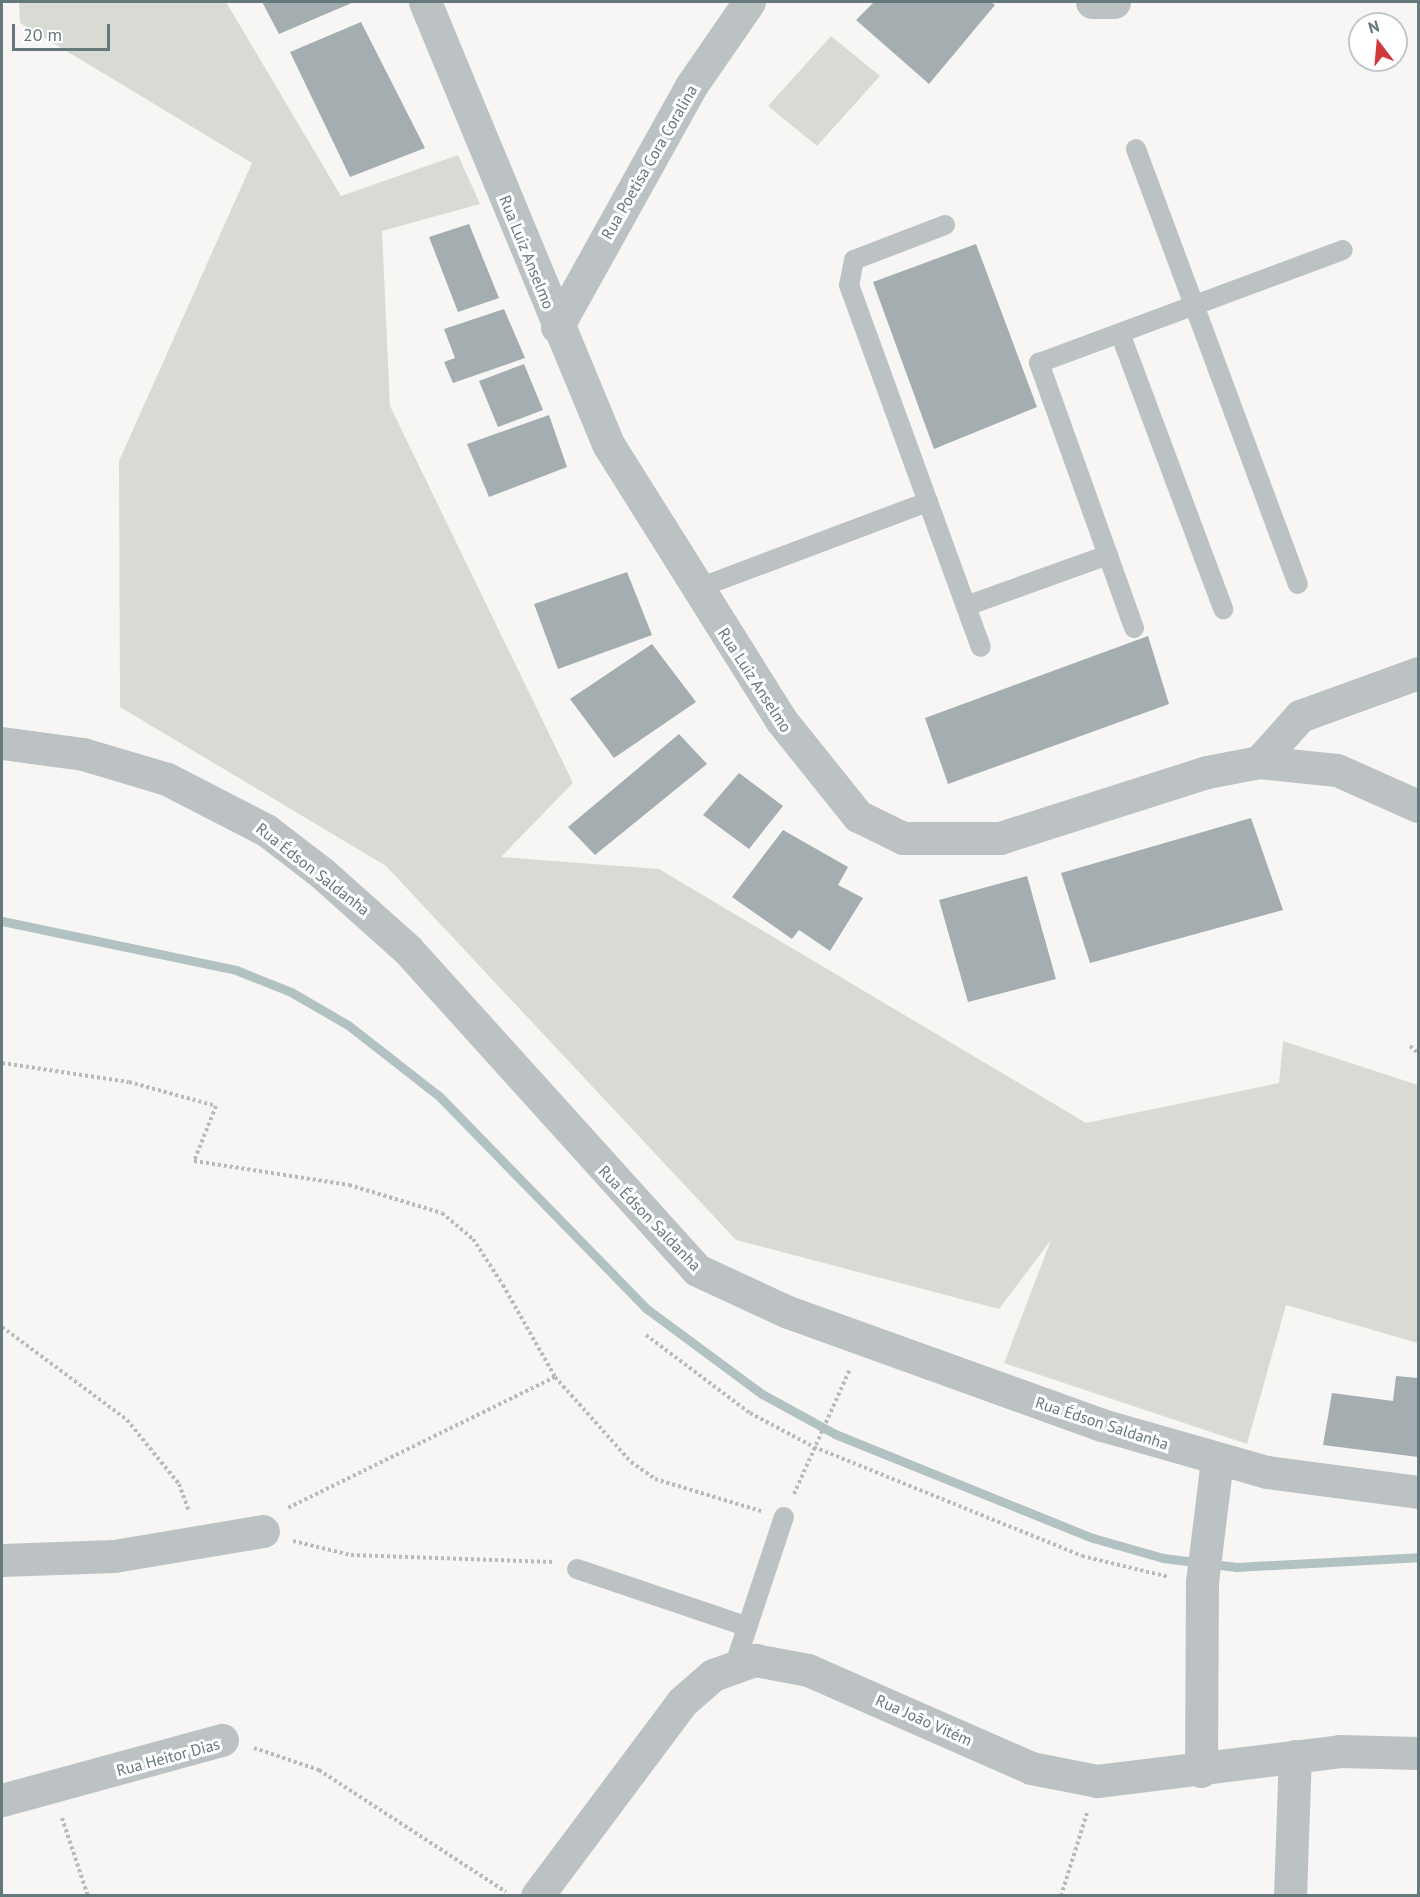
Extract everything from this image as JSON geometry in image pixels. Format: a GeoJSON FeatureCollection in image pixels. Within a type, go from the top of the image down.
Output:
{"type":"FeatureCollection","features":[{"type":"Feature","properties":{"kind":"street","name":"Rua Luiz Anselmo"},"geometry":{"type":"LineString","coordinates":[[425,2],[557,327],[609,444],[696,589],[825,779],[858,816],[903,838],[1000,838],[1207,772],[1259,762],[1336,770],[1419,806]]}},
{"type":"Feature","properties":{"kind":"street","name":"Rua Poetisa Cora Coralina"},"geometry":{"type":"LineString","coordinates":[[557,327],[691,86],[749,2]]}},
{"type":"Feature","properties":{"kind":"street"},"geometry":{"type":"LineString","coordinates":[[1092,2],[1114,2]]}},
{"type":"Feature","properties":{"kind":"street"},"geometry":{"type":"LineString","coordinates":[[1259,762],[1300,716],[1419,673]]}},
{"type":"Feature","properties":{"kind":"street","name":"Rua Édson Saldanha"},"geometry":{"type":"LineString","coordinates":[[2,742],[125,765],[217,801],[266,830],[408,950],[697,1270],[863,1340],[1217,1459],[1288,1476],[1419,1492]]}},
{"type":"Feature","properties":{"kind":"street"},"geometry":{"type":"LineString","coordinates":[[1201,1771],[1203,1568],[1217,1459]]}},
{"type":"Feature","properties":{"kind":"street"},"geometry":{"type":"LineString","coordinates":[[2,1560],[91,1558],[263,1531]]}},
{"type":"Feature","properties":{"kind":"street","name":"Rua João Vitém"},"geometry":{"type":"LineString","coordinates":[[735,1664],[755,1660],[808,1670],[1031,1768],[1097,1781],[1201,1771],[1295,1756],[1419,1752]]}},
{"type":"Feature","properties":{"kind":"street"},"geometry":{"type":"LineString","coordinates":[[537,1896],[682,1702],[735,1664]]}},
{"type":"Feature","properties":{"kind":"street","name":"Rua Heitor Dias"},"geometry":{"type":"LineString","coordinates":[[2,1800],[50,1784],[101,1775],[222,1740]]}},
{"type":"Feature","properties":{"kind":"street"},"geometry":{"type":"LineString","coordinates":[[1290,1896],[1295,1756]]}},
{"type":"Feature","properties":{"kind":"lane"},"geometry":{"type":"LineString","coordinates":[[1136,149],[1196,304],[1298,584]]}},
{"type":"Feature","properties":{"kind":"lane"},"geometry":{"type":"LineString","coordinates":[[945,225],[854,260],[849,285],[981,647]]}},
{"type":"Feature","properties":{"kind":"lane"},"geometry":{"type":"LineString","coordinates":[[1134,628],[1039,363],[1343,250]]}},
{"type":"Feature","properties":{"kind":"lane"},"geometry":{"type":"LineString","coordinates":[[1120,333],[1223,609]]}},
{"type":"Feature","properties":{"kind":"lane"},"geometry":{"type":"LineString","coordinates":[[696,589],[928,502]]}},
{"type":"Feature","properties":{"kind":"lane"},"geometry":{"type":"LineString","coordinates":[[966,606],[1108,555]]}},
{"type":"Feature","properties":{"kind":"lane"},"geometry":{"type":"LineString","coordinates":[[735,1664],[745,1626],[784,1517]]}},
{"type":"Feature","properties":{"kind":"lane"},"geometry":{"type":"LineString","coordinates":[[577,1569],[745,1626]]}},
{"type":"Feature","properties":{"kind":"path"},"geometry":{"type":"LineString","coordinates":[[1410,1046],[1419,1053]]}},
{"type":"Feature","properties":{"kind":"path"},"geometry":{"type":"LineString","coordinates":[[2,1063],[129,1082],[216,1106],[194,1161],[349,1185],[442,1213],[473,1239],[555,1377],[631,1462],[655,1479],[784,1517],[863,1340]]}},
{"type":"Feature","properties":{"kind":"path"},"geometry":{"type":"LineString","coordinates":[[2,1328],[127,1420],[180,1484],[200,1542]]}},
{"type":"Feature","properties":{"kind":"path"},"geometry":{"type":"LineString","coordinates":[[646,1335],[750,1413],[814,1447],[1082,1556],[1203,1568]]}},
{"type":"Feature","properties":{"kind":"path"},"geometry":{"type":"LineString","coordinates":[[263,1531],[307,1496],[555,1377]]}},
{"type":"Feature","properties":{"kind":"path"},"geometry":{"type":"LineString","coordinates":[[263,1531],[351,1555],[469,1563],[510,1558],[577,1569]]}},
{"type":"Feature","properties":{"kind":"path","name":"Rua Heitor Dias"},"geometry":{"type":"LineString","coordinates":[[222,1740],[319,1770],[512,1896]]}},
{"type":"Feature","properties":{"kind":"path"},"geometry":{"type":"LineString","coordinates":[[1061,1896],[1097,1781]]}},
{"type":"Feature","properties":{"kind":"path"},"geometry":{"type":"LineString","coordinates":[[50,1784],[88,1896]]}},
{"type":"Feature","properties":{"kind":"shaded area"},"geometry":{"type":"Polygon","coordinates":[[[19,2],[226,2],[341,196],[458,155],[480,204],[382,231],[390,406],[573,783],[501,857],[659,869],[1086,1123],[1279,1083],[1283,1041],[1418,1085],[1418,1343],[1286,1305],[1247,1444],[1004,1363],[1051,1240],[999,1309],[736,1240],[386,866],[120,707],[119,461],[252,163],[20,23],[19,2]]]}},
{"type":"Feature","properties":{"kind":"shaded area"},"geometry":{"type":"Polygon","coordinates":[[[831,36],[880,76],[817,146],[768,106],[831,36]]]}},
{"type":"Feature","properties":{"kind":"building"},"geometry":{"type":"Polygon","coordinates":[[[262,2],[354,2],[279,34],[262,2]]]}},
{"type":"Feature","properties":{"kind":"building"},"geometry":{"type":"Polygon","coordinates":[[[874,2],[991,2],[995,5],[929,84],[856,20],[874,2]]]}},
{"type":"Feature","properties":{"kind":"building"},"geometry":{"type":"Polygon","coordinates":[[[361,22],[425,148],[350,177],[290,52],[361,22]]]}},
{"type":"Feature","properties":{"kind":"building"},"geometry":{"type":"Polygon","coordinates":[[[469,224],[499,298],[458,312],[429,237],[469,224]]]}},
{"type":"Feature","properties":{"kind":"building"},"geometry":{"type":"Polygon","coordinates":[[[976,244],[1037,407],[934,449],[873,282],[976,244]]]}},
{"type":"Feature","properties":{"kind":"building"},"geometry":{"type":"Polygon","coordinates":[[[504,309],[525,358],[453,383],[444,362],[455,358],[444,329],[504,309]]]}},
{"type":"Feature","properties":{"kind":"building"},"geometry":{"type":"Polygon","coordinates":[[[524,364],[543,410],[498,427],[479,381],[524,364]]]}},
{"type":"Feature","properties":{"kind":"building"},"geometry":{"type":"Polygon","coordinates":[[[549,415],[567,467],[489,497],[467,444],[549,415]]]}},
{"type":"Feature","properties":{"kind":"building"},"geometry":{"type":"Polygon","coordinates":[[[627,572],[652,635],[558,669],[534,604],[627,572]]]}},
{"type":"Feature","properties":{"kind":"building"},"geometry":{"type":"Polygon","coordinates":[[[1148,636],[1169,704],[948,784],[925,718],[1148,636]]]}},
{"type":"Feature","properties":{"kind":"building"},"geometry":{"type":"Polygon","coordinates":[[[652,644],[696,702],[614,758],[570,699],[652,644]]]}},
{"type":"Feature","properties":{"kind":"building"},"geometry":{"type":"Polygon","coordinates":[[[679,734],[707,764],[595,855],[568,827],[679,734]]]}},
{"type":"Feature","properties":{"kind":"building"},"geometry":{"type":"Polygon","coordinates":[[[739,773],[783,806],[749,849],[703,815],[739,773]]]}},
{"type":"Feature","properties":{"kind":"building"},"geometry":{"type":"Polygon","coordinates":[[[1251,818],[1283,910],[1090,963],[1061,873],[1251,818]]]}},
{"type":"Feature","properties":{"kind":"building"},"geometry":{"type":"Polygon","coordinates":[[[783,830],[848,867],[838,885],[863,898],[830,951],[799,930],[792,939],[732,897],[783,830]]]}},
{"type":"Feature","properties":{"kind":"building"},"geometry":{"type":"Polygon","coordinates":[[[1027,876],[1056,979],[968,1002],[939,900],[1027,876]]]}},
{"type":"Feature","properties":{"kind":"building"},"geometry":{"type":"Polygon","coordinates":[[[1396,1376],[1418,1378],[1418,1457],[1323,1445],[1332,1393],[1393,1401],[1396,1376]]]}},
{"type":"Feature","properties":{"kind":"waterway"},"geometry":{"type":"LineString","coordinates":[[2,921],[236,970],[291,992],[348,1025],[439,1096],[647,1309],[762,1394],[835,1434],[1093,1538],[1163,1558],[1236,1567],[1418,1557]]}}]}
